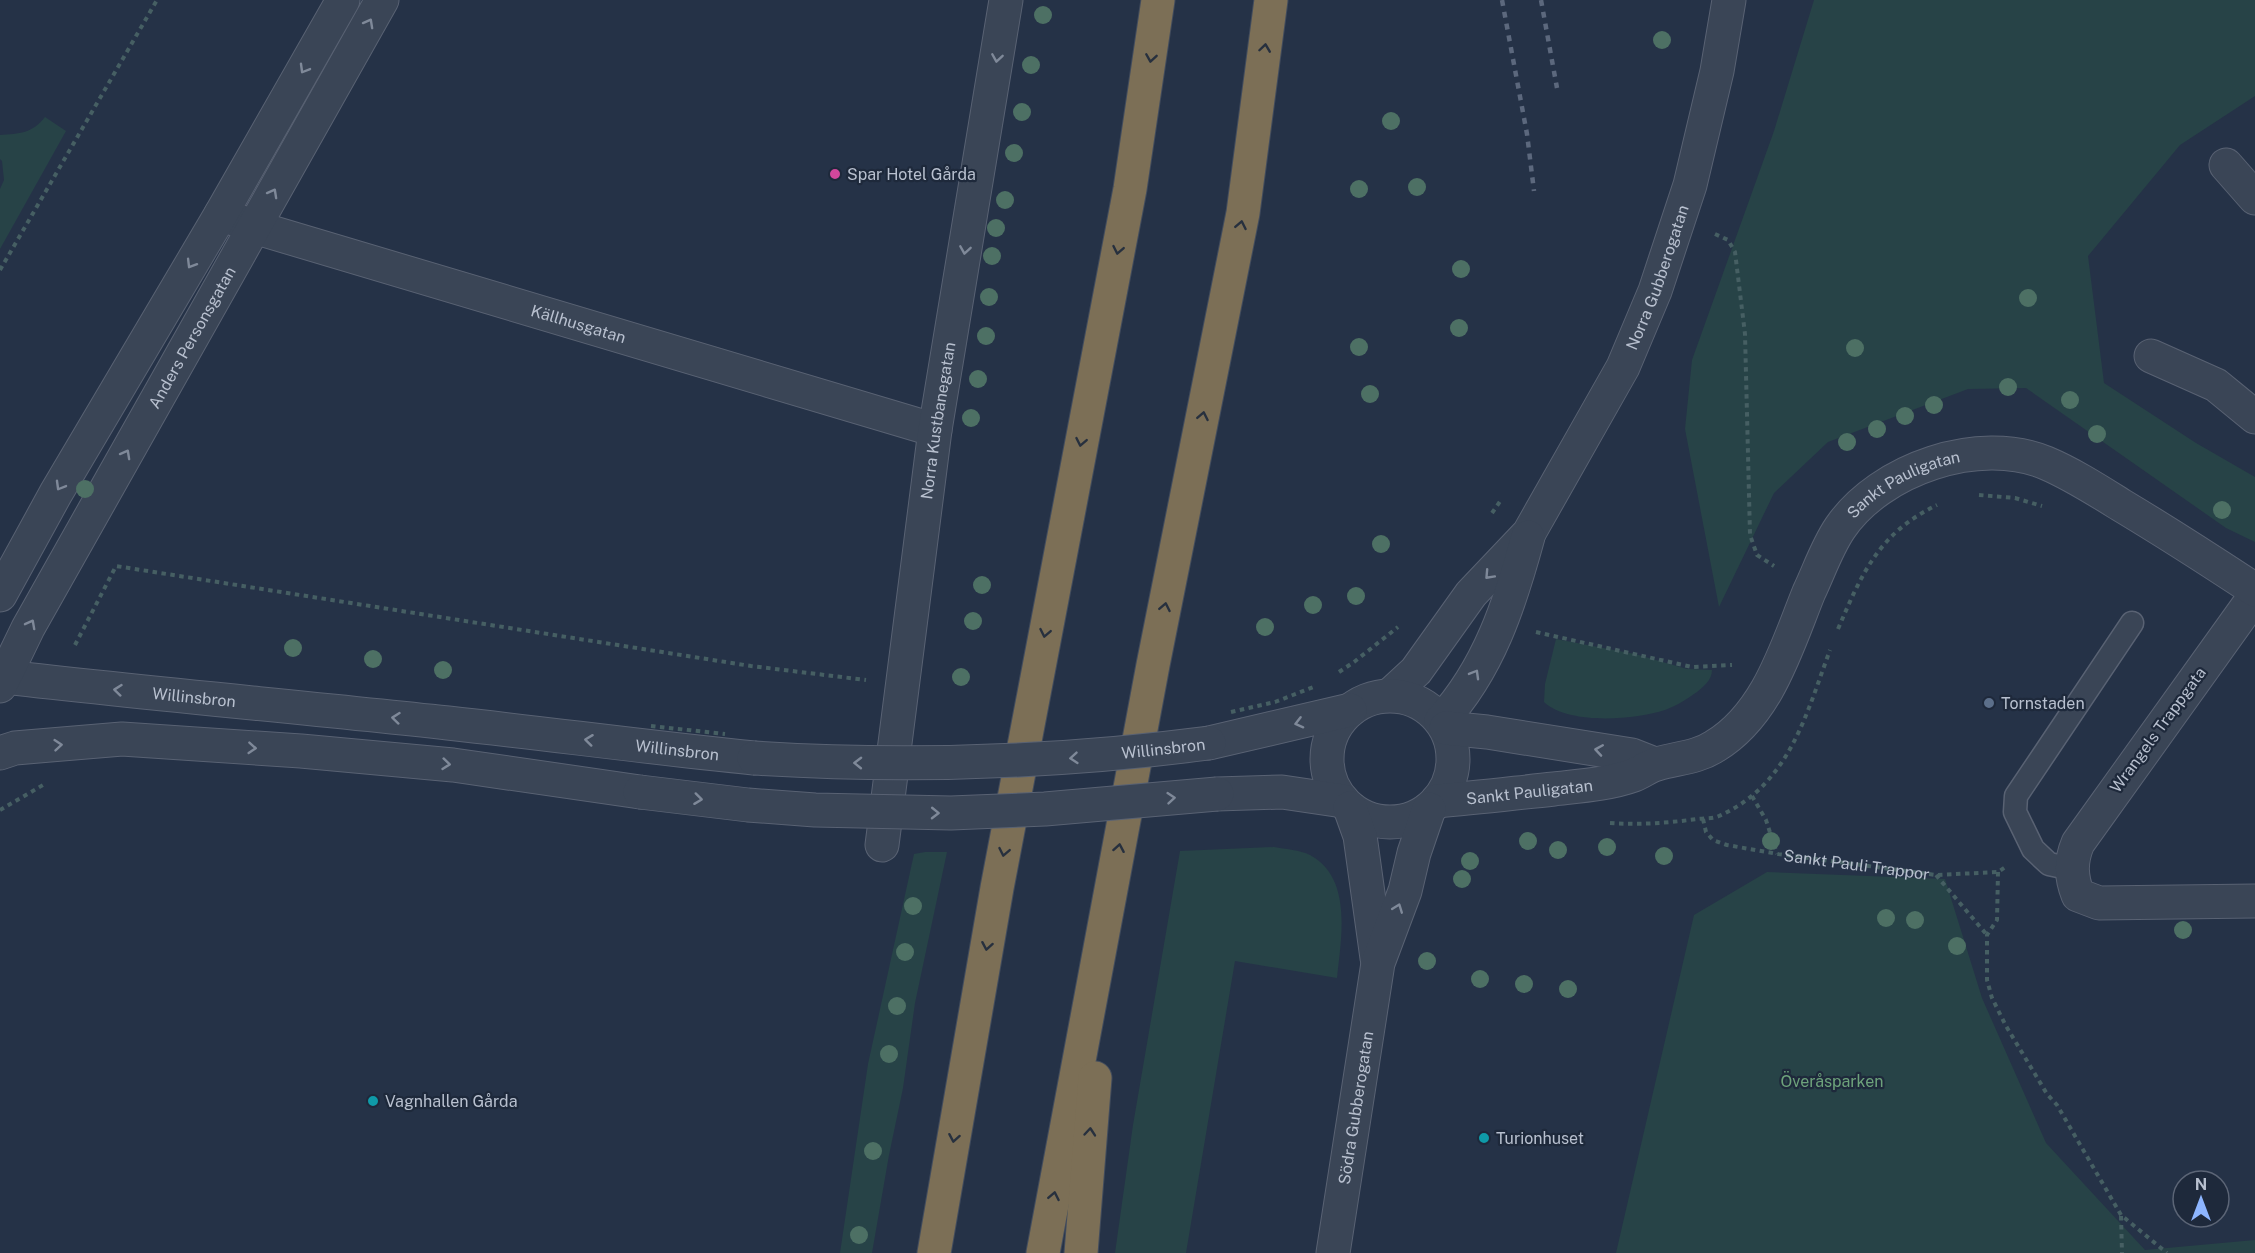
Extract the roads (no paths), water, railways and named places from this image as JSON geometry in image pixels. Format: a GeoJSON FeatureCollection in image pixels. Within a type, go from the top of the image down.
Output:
{"type":"FeatureCollection","features":[{"type":"Feature","properties":{"kind":"highway"},"geometry":{"type":"LineString","coordinates":[[934,1253],[997,888],[1130,189],[1158,0]]}},
{"type":"Feature","properties":{"kind":"highway"},"geometry":{"type":"LineString","coordinates":[[1043,1253],[1153,664],[1243,213],[1271,0]]}},
{"type":"Feature","properties":{"kind":"highway"},"geometry":{"type":"LineString","coordinates":[[1081,1253],[1109,906]]}},
{"type":"Feature","properties":{"kind":"street"},"geometry":{"type":"LineString","coordinates":[[0,594],[56,493],[221,214],[343,0]]}},
{"type":"Feature","properties":{"kind":"street","name":"Anders Personsgatan"},"geometry":{"type":"LineString","coordinates":[[2,679],[28,628],[382,0]]}},
{"type":"Feature","properties":{"kind":"street","name":"Norra Kustbanegatan"},"geometry":{"type":"LineString","coordinates":[[882,845],[934,430],[1006,0]]}},
{"type":"Feature","properties":{"kind":"street","name":"Norra Gubberogatan"},"geometry":{"type":"LineString","coordinates":[[1390,695],[1416,671],[1472,594],[1529,532],[1623,367],[1655,291],[1690,185],[1717,71],[1729,0]]}},
{"type":"Feature","properties":{"kind":"street"},"geometry":{"type":"LineString","coordinates":[[2226,165],[2255,198]]}},
{"type":"Feature","properties":{"kind":"street","name":"Källhusgatan"},"geometry":{"type":"LineString","coordinates":[[221,214],[254,227],[934,430]]}},
{"type":"Feature","properties":{"kind":"street"},"geometry":{"type":"LineString","coordinates":[[2151,357],[2216,385],[2255,417]]}},
{"type":"Feature","properties":{"kind":"street","name":"Sankt Pauligatan"},"geometry":{"type":"LineString","coordinates":[[1433,805],[1598,783],[1635,775],[1655,764],[1694,756],[1715,746],[1735,730],[1768,687],[1821,565],[1841,528],[1862,503],[1893,482],[1923,465],[1952,457],[1997,454],[2045,462],[2102,493],[2255,590]]}},
{"type":"Feature","properties":{"kind":"street","name":"Norra Gubberogatan"},"geometry":{"type":"LineString","coordinates":[[1347,804],[1332,784],[1327,764],[1327,754],[1336,725],[1350,710],[1368,699],[1390,695],[1419,702],[1444,725],[1493,642],[1511,598],[1529,532]]}},
{"type":"Feature","properties":{"kind":"street","name":"Wrangels Trappgata"},"geometry":{"type":"LineString","coordinates":[[2072,869],[2073,855],[2078,843],[2255,596]]}},
{"type":"Feature","properties":{"kind":"street","name":"Willinsbron"},"geometry":{"type":"LineString","coordinates":[[2,679],[448,723],[648,748],[830,763],[954,764],[1048,760],[1132,753],[1209,743],[1350,710]]}},
{"type":"Feature","properties":{"kind":"street"},"geometry":{"type":"LineString","coordinates":[[0,753],[15,748],[122,740],[301,751],[453,765],[640,792],[793,808],[951,813],[1045,809],[1238,793],[1282,792],[1347,804],[1369,819],[1390,822],[1410,819],[1433,805],[1448,785],[1453,766],[1452,747],[1444,725],[1632,755],[1655,764]]}},
{"type":"Feature","properties":{"kind":"street","name":"Södra Gubberogatan"},"geometry":{"type":"LineString","coordinates":[[1347,804],[1360,836],[1378,963]]}},
{"type":"Feature","properties":{"kind":"street","name":"Södra Gubberogatan"},"geometry":{"type":"LineString","coordinates":[[1333,1253],[1378,963],[1405,891],[1433,805]]}},
{"type":"Feature","properties":{"kind":"street"},"geometry":{"type":"LineString","coordinates":[[2072,869],[2072,881],[2078,895],[2099,903],[2255,902]]}},
{"type":"Feature","properties":{"kind":"lane"},"geometry":{"type":"LineString","coordinates":[[2072,869],[2049,864],[2033,849],[2015,812],[2016,796],[2132,623]]}},
{"type":"Feature","properties":{"kind":"railway"},"geometry":{"type":"LineString","coordinates":[[1502,0],[1527,134],[1534,191]]}},
{"type":"Feature","properties":{"kind":"railway"},"geometry":{"type":"LineString","coordinates":[[1541,0],[1557,88]]}},
{"type":"Feature","properties":{"kind":"place","name":"Spar Hotel Gårda"},"geometry":{"type":"Point","coordinates":[835,174]}},
{"type":"Feature","properties":{"kind":"place","name":"Tornstaden"},"geometry":{"type":"Point","coordinates":[1989,703]}},
{"type":"Feature","properties":{"kind":"place","name":"Vagnhallen Gårda"},"geometry":{"type":"Point","coordinates":[373,1101]}},
{"type":"Feature","properties":{"kind":"place","name":"Turionhuset"},"geometry":{"type":"Point","coordinates":[1484,1138]}},
{"type":"Feature","properties":{"kind":"park label","name":"Överåsparken"},"geometry":{"type":"Point","coordinates":[1832,1081]}}]}
